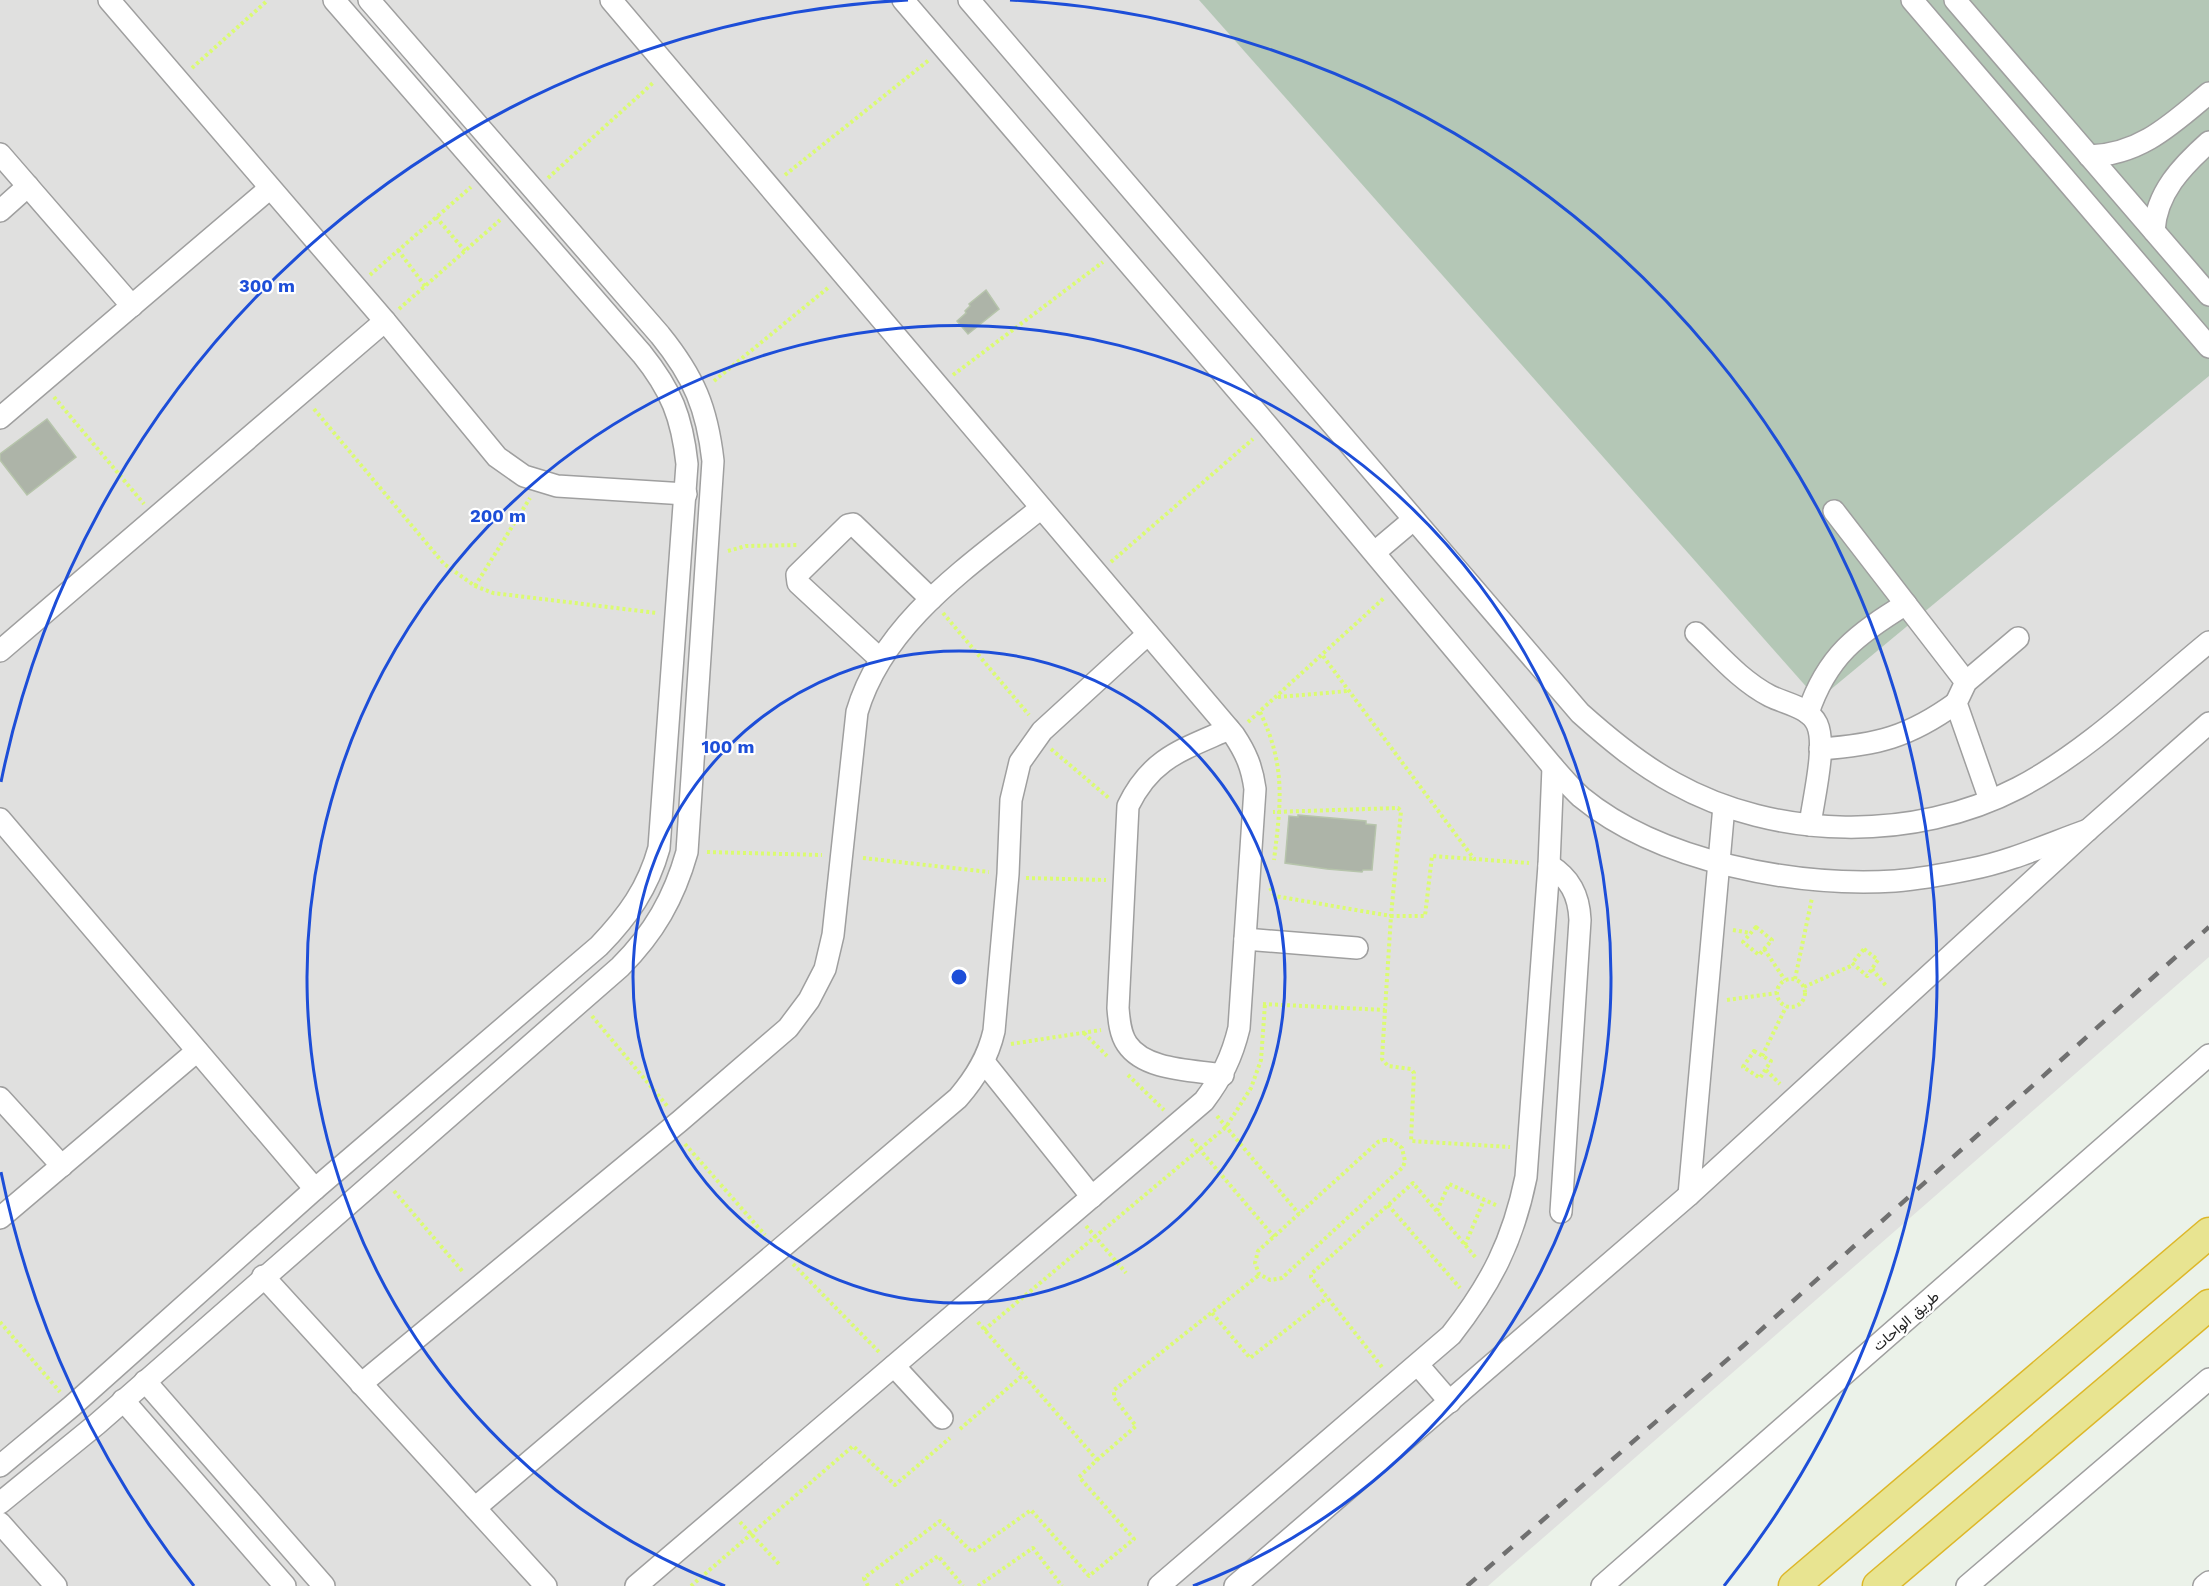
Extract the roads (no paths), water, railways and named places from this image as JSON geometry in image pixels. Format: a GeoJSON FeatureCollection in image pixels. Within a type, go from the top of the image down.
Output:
{"type":"FeatureCollection","features":[{"type":"Feature","properties":{"kind":"highway"},"geometry":{"type":"LineString","coordinates":[[1794,1586],[2209,1233]]}},
{"type":"Feature","properties":{"kind":"highway"},"geometry":{"type":"LineString","coordinates":[[1878,1586],[2209,1305]]}},
{"type":"Feature","properties":{"kind":"street"},"geometry":{"type":"LineString","coordinates":[[109,0],[385,321],[497,457],[510,468],[539,482],[557,486],[686,494]]}},
{"type":"Feature","properties":{"kind":"street"},"geometry":{"type":"LineString","coordinates":[[0,1466],[72,1406],[315,1189],[599,946],[633,907],[655,864],[662,831],[675,615],[686,494],[687,464],[684,434],[675,404],[661,377],[334,0]]}},
{"type":"Feature","properties":{"kind":"street"},"geometry":{"type":"LineString","coordinates":[[0,1503],[145,1381],[580,1002],[642,945],[658,924],[671,899],[687,852],[714,461],[709,426],[699,393],[682,362],[369,0]]}},
{"type":"Feature","properties":{"kind":"street"},"geometry":{"type":"LineString","coordinates":[[611,0],[1231,732],[1245,751],[1252,769],[1255,789],[1239,1028],[1233,1052],[1223,1075],[1204,1101],[636,1586]]}},
{"type":"Feature","properties":{"kind":"street"},"geometry":{"type":"LineString","coordinates":[[903,0],[1268,426],[1553,767],[1580,796],[1622,825],[1674,850],[1719,862],[1815,879],[1895,881],[1974,869],[2088,830]]}},
{"type":"Feature","properties":{"kind":"street"},"geometry":{"type":"LineString","coordinates":[[969,0],[1580,713],[1624,752],[1674,784],[1724,806],[1777,820],[1810,825],[1876,826],[1925,820],[1990,800],[2019,788],[2075,752],[2209,642]]}},
{"type":"Feature","properties":{"kind":"street"},"geometry":{"type":"LineString","coordinates":[[1912,0],[2209,347]]}},
{"type":"Feature","properties":{"kind":"street"},"geometry":{"type":"LineString","coordinates":[[1955,0],[2209,295]]}},
{"type":"Feature","properties":{"kind":"street"},"geometry":{"type":"LineString","coordinates":[[1991,92],[2015,71]]}},
{"type":"Feature","properties":{"kind":"street"},"geometry":{"type":"LineString","coordinates":[[2089,156],[2105,156],[2138,146],[2166,129],[2209,93]]}},
{"type":"Feature","properties":{"kind":"street"},"geometry":{"type":"LineString","coordinates":[[2154,231],[2159,202],[2169,185],[2187,163],[2209,142]]}},
{"type":"Feature","properties":{"kind":"street"},"geometry":{"type":"LineString","coordinates":[[0,154],[132,306]]}},
{"type":"Feature","properties":{"kind":"street"},"geometry":{"type":"LineString","coordinates":[[0,211],[28,186]]}},
{"type":"Feature","properties":{"kind":"street"},"geometry":{"type":"LineString","coordinates":[[0,418],[270,188]]}},
{"type":"Feature","properties":{"kind":"street"},"geometry":{"type":"LineString","coordinates":[[601,306],[620,289]]}},
{"type":"Feature","properties":{"kind":"street"},"geometry":{"type":"LineString","coordinates":[[0,651],[385,321]]}},
{"type":"Feature","properties":{"kind":"street"},"geometry":{"type":"LineString","coordinates":[[361,1384],[680,1121],[788,1028],[809,1000],[825,969],[833,935],[857,712],[865,684],[880,659],[931,599],[1041,508]]}},
{"type":"Feature","properties":{"kind":"street"},"geometry":{"type":"LineString","coordinates":[[1834,511],[1966,682]]}},
{"type":"Feature","properties":{"kind":"street"},"geometry":{"type":"LineString","coordinates":[[1375,552],[1413,520]]}},
{"type":"Feature","properties":{"kind":"street"},"geometry":{"type":"LineString","coordinates":[[880,659],[796,579],[826,547],[853,524],[931,599]]}},
{"type":"Feature","properties":{"kind":"street"},"geometry":{"type":"LineString","coordinates":[[1808,713],[1821,680],[1841,651],[1857,636],[1906,604]]}},
{"type":"Feature","properties":{"kind":"street"},"geometry":{"type":"LineString","coordinates":[[1696,633],[1745,680],[1770,696],[1808,713],[1817,723],[1821,735],[1810,825]]}},
{"type":"Feature","properties":{"kind":"street"},"geometry":{"type":"LineString","coordinates":[[475,1509],[958,1098],[987,1055],[994,1030],[1008,876],[1011,800],[1020,762],[1040,734],[1148,634]]}},
{"type":"Feature","properties":{"kind":"street"},"geometry":{"type":"LineString","coordinates":[[1820,749],[1856,747],[1890,740],[1936,717],[1956,703],[1966,682],[2018,639]]}},
{"type":"Feature","properties":{"kind":"street"},"geometry":{"type":"LineString","coordinates":[[1956,703],[1990,800]]}},
{"type":"Feature","properties":{"kind":"street"},"geometry":{"type":"LineString","coordinates":[[669,718],[696,722]]}},
{"type":"Feature","properties":{"kind":"street"},"geometry":{"type":"LineString","coordinates":[[1235,1586],[1689,1195],[2088,830],[2209,723]]}},
{"type":"Feature","properties":{"kind":"street"},"geometry":{"type":"LineString","coordinates":[[1223,1075],[1158,1064],[1140,1057],[1127,1044],[1120,1027],[1118,1008],[1128,806],[1137,786],[1169,755],[1231,732]]}},
{"type":"Feature","properties":{"kind":"street"},"geometry":{"type":"LineString","coordinates":[[1159,1586],[1451,1335],[1492,1277],[1518,1216],[1526,1177],[1549,864],[1553,767]]}},
{"type":"Feature","properties":{"kind":"street"},"geometry":{"type":"LineString","coordinates":[[1689,1195],[1724,806]]}},
{"type":"Feature","properties":{"kind":"street"},"geometry":{"type":"LineString","coordinates":[[0,819],[315,1189]]}},
{"type":"Feature","properties":{"kind":"street"},"geometry":{"type":"LineString","coordinates":[[1549,864],[1569,882],[1579,906],[1561,1212]]}},
{"type":"Feature","properties":{"kind":"street"},"geometry":{"type":"LineString","coordinates":[[1245,939],[1357,948]]}},
{"type":"Feature","properties":{"kind":"street"},"geometry":{"type":"LineString","coordinates":[[0,1218],[197,1051]]}},
{"type":"Feature","properties":{"kind":"street"},"geometry":{"type":"LineString","coordinates":[[987,1055],[1092,1197]]}},
{"type":"Feature","properties":{"kind":"street","name":"طريق الواحات"},"geometry":{"type":"LineString","coordinates":[[1602,1586],[2209,1055]]}},
{"type":"Feature","properties":{"kind":"street"},"geometry":{"type":"LineString","coordinates":[[459,1066],[479,1089]]}},
{"type":"Feature","properties":{"kind":"street"},"geometry":{"type":"LineString","coordinates":[[0,1098],[62,1166]]}},
{"type":"Feature","properties":{"kind":"street"},"geometry":{"type":"LineString","coordinates":[[263,1276],[546,1586]]}},
{"type":"Feature","properties":{"kind":"street"},"geometry":{"type":"LineString","coordinates":[[1418,1365],[1450,1402]]}},
{"type":"Feature","properties":{"kind":"street"},"geometry":{"type":"LineString","coordinates":[[894,1366],[942,1418]]}},
{"type":"Feature","properties":{"kind":"street"},"geometry":{"type":"LineString","coordinates":[[1967,1586],[2209,1379]]}},
{"type":"Feature","properties":{"kind":"street"},"geometry":{"type":"LineString","coordinates":[[145,1381],[324,1586]]}},
{"type":"Feature","properties":{"kind":"street"},"geometry":{"type":"LineString","coordinates":[[123,1400],[285,1586]]}},
{"type":"Feature","properties":{"kind":"street"},"geometry":{"type":"LineString","coordinates":[[46,1427],[66,1449]]}},
{"type":"Feature","properties":{"kind":"street"},"geometry":{"type":"LineString","coordinates":[[0,1523],[56,1586]]}},
{"type":"Feature","properties":{"kind":"street"},"geometry":{"type":"LineString","coordinates":[[2204,1586],[2209,1582]]}},
{"type":"Feature","properties":{"kind":"railway"},"geometry":{"type":"LineString","coordinates":[[1467,1586],[1743,1346],[2209,927]]}}]}
